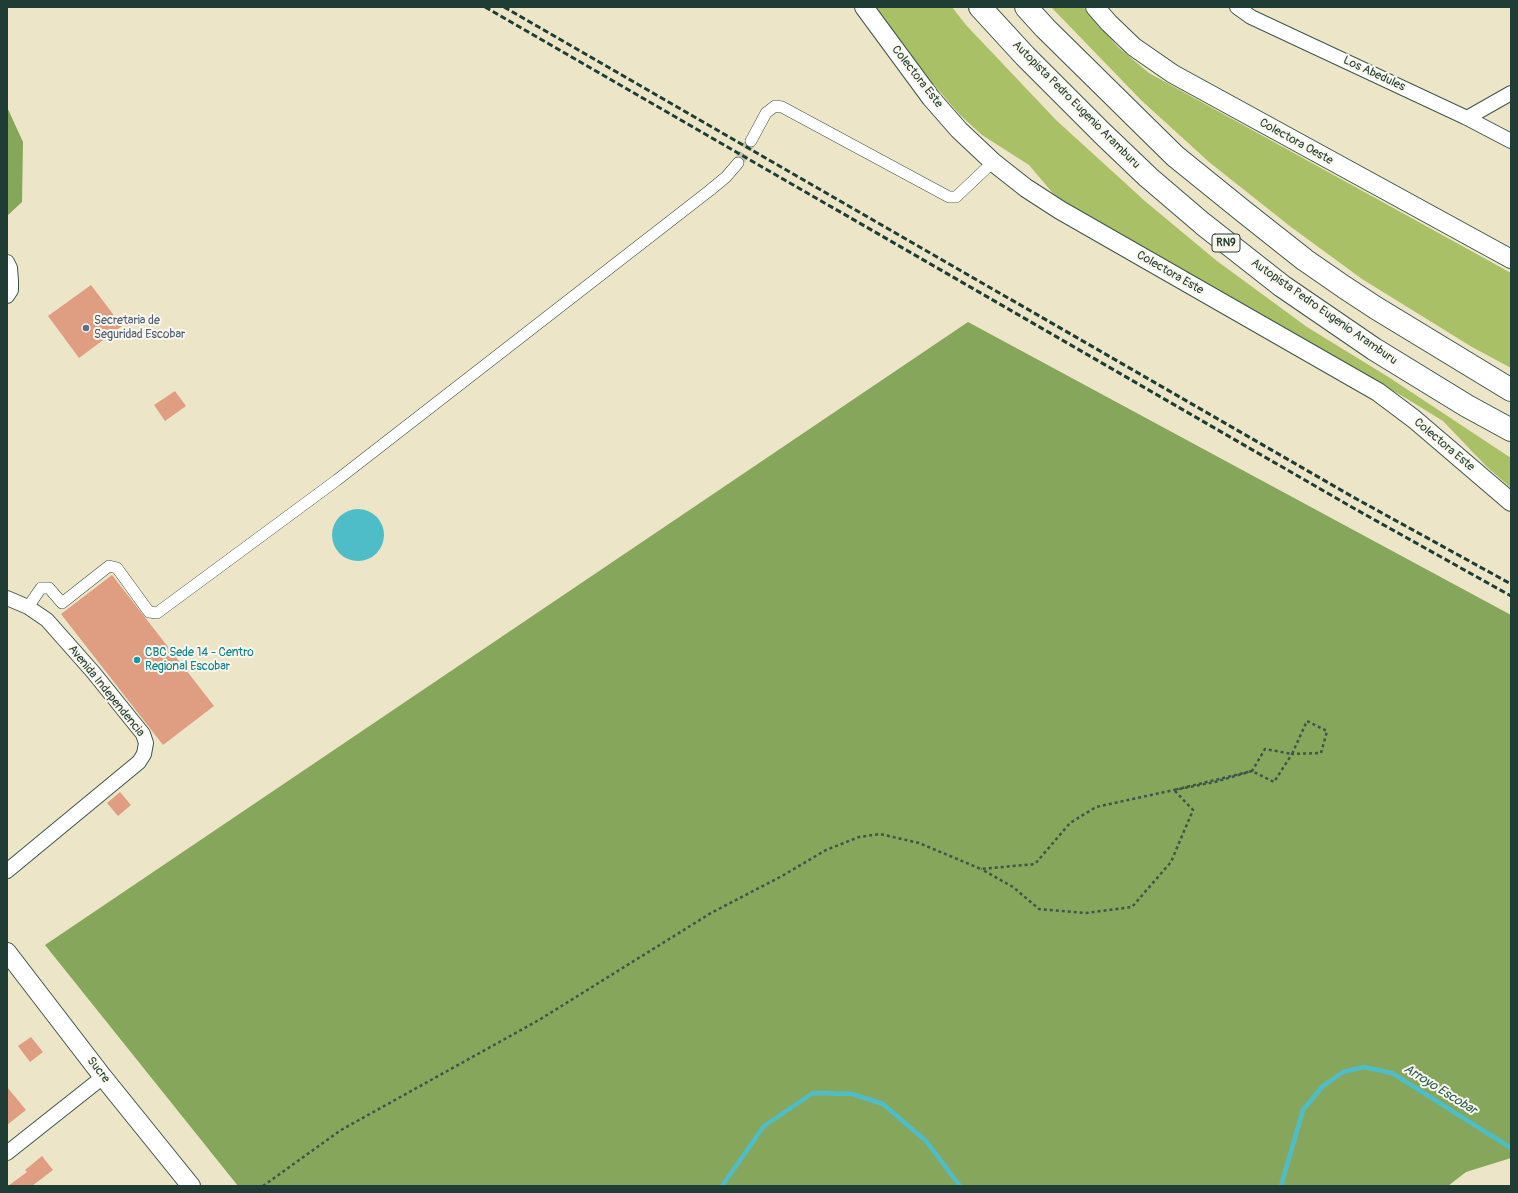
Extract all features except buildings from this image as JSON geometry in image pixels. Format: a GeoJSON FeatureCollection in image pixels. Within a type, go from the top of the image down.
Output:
{"type":"FeatureCollection","features":[{"type":"Feature","properties":{"kind":"highway","name":"Autopista Pedro Eugenio Aramburu"},"geometry":{"type":"LineString","coordinates":[[980,7],[1025,56],[1102,133],[1148,177],[1203,224],[1288,290],[1374,349],[1467,406],[1511,430]]}},
{"type":"Feature","properties":{"kind":"highway"},"geometry":{"type":"LineString","coordinates":[[1026,7],[1045,28],[1175,156],[1305,260],[1357,295],[1511,390]]}},
{"type":"Feature","properties":{"kind":"highway"},"geometry":{"type":"LineString","coordinates":[[1467,406],[1511,438]]}},
{"type":"Feature","properties":{"kind":"street","name":"Colectora Este"},"geometry":{"type":"LineString","coordinates":[[864,7],[931,98],[959,130],[993,162],[1026,188],[1060,210],[1378,392],[1414,419],[1511,502]]}},
{"type":"Feature","properties":{"kind":"street","name":"Colectora Oeste"},"geometry":{"type":"LineString","coordinates":[[1095,7],[1109,23],[1134,46],[1173,74],[1511,259]]}},
{"type":"Feature","properties":{"kind":"street","name":"Los Abedules"},"geometry":{"type":"LineString","coordinates":[[1237,7],[1251,17],[1467,118],[1511,141]]}},
{"type":"Feature","properties":{"kind":"street"},"geometry":{"type":"LineString","coordinates":[[1467,118],[1511,93]]}},
{"type":"Feature","properties":{"kind":"street"},"geometry":{"type":"LineString","coordinates":[[751,141],[766,112],[775,106],[782,107],[950,197],[956,198],[993,162]]}},
{"type":"Feature","properties":{"kind":"street"},"geometry":{"type":"LineString","coordinates":[[28,607],[40,588],[49,588],[62,603],[109,566],[117,568],[149,612],[157,613],[337,480],[709,191],[726,177],[738,163]]}},
{"type":"Feature","properties":{"kind":"street"},"geometry":{"type":"LineString","coordinates":[[7,262],[10,268],[11,281],[11,290],[7,296]]}},
{"type":"Feature","properties":{"kind":"street","name":"Avenida Independencia"},"geometry":{"type":"LineString","coordinates":[[7,598],[28,607],[47,620],[93,672],[144,734],[146,743],[144,754],[139,762],[7,871]]}},
{"type":"Feature","properties":{"kind":"street","name":"Sucre"},"geometry":{"type":"LineString","coordinates":[[7,952],[103,1077],[191,1186]]}},
{"type":"Feature","properties":{"kind":"street"},"geometry":{"type":"LineString","coordinates":[[7,1153],[103,1077]]}},
{"type":"Feature","properties":{"kind":"path"},"geometry":{"type":"LineString","coordinates":[[981,869],[1035,864],[1070,823],[1096,807],[1215,782],[1252,771],[1265,749],[1292,754],[1321,753],[1327,731],[1308,721],[1292,754],[1274,782],[1252,771]]}},
{"type":"Feature","properties":{"kind":"path"},"geometry":{"type":"LineString","coordinates":[[263,1186],[341,1130],[539,1020],[711,913],[782,876],[826,850],[859,837],[880,834],[919,843],[981,869],[1013,887],[1039,909],[1086,912],[1132,907],[1171,862],[1193,810],[1174,790]]}},
{"type":"Feature","properties":{"kind":"green space"},"geometry":{"type":"Polygon","coordinates":[[[873,7],[952,7],[966,25],[1056,120],[1146,202],[1217,261],[1307,327],[1390,378],[1511,458],[1511,488],[1486,466],[1443,421],[1404,397],[1062,204],[1029,165],[982,135],[960,115],[915,63],[873,7]]]}},
{"type":"Feature","properties":{"kind":"green space"},"geometry":{"type":"Polygon","coordinates":[[[1051,7],[1083,7],[1118,47],[1149,73],[1511,273],[1511,368],[1472,347],[1362,279],[1291,227],[1209,162],[1142,101],[1051,7]]]}},
{"type":"Feature","properties":{"kind":"green space"},"geometry":{"type":"Polygon","coordinates":[[[7,107],[23,142],[22,202],[7,216],[7,107]]]}},
{"type":"Feature","properties":{"kind":"green space"},"geometry":{"type":"Polygon","coordinates":[[[968,322],[1511,615],[1511,1158],[1466,1172],[1448,1186],[238,1186],[45,945],[968,322]]]}},
{"type":"Feature","properties":{"kind":"water"},"geometry":{"type":"Polygon","coordinates":[[[358,509],[372,513],[380,521],[384,535],[380,549],[372,557],[358,561],[344,557],[336,549],[332,535],[336,521],[344,513],[358,509]]]}},
{"type":"Feature","properties":{"kind":"waterway","name":"Arroyo Escobar"},"geometry":{"type":"LineString","coordinates":[[1281,1186],[1303,1110],[1323,1086],[1343,1072],[1364,1067],[1392,1073],[1511,1148]]}},
{"type":"Feature","properties":{"kind":"waterway","name":"Arroyo Escobar"},"geometry":{"type":"LineString","coordinates":[[722,1186],[764,1126],[813,1093],[852,1094],[883,1104],[926,1141],[960,1186]]}},
{"type":"Feature","properties":{"kind":"tunnel"},"geometry":{"type":"LineString","coordinates":[[738,163],[751,141]]}},
{"type":"Feature","properties":{"kind":"railway"},"geometry":{"type":"LineString","coordinates":[[485,7],[1348,505],[1511,596]]}},
{"type":"Feature","properties":{"kind":"railway"},"geometry":{"type":"LineString","coordinates":[[504,7],[1353,497],[1511,584]]}},
{"type":"Feature","properties":{"kind":"place","name":"Secretaria de Seguridad Escobar"},"geometry":{"type":"Point","coordinates":[86,328]}},
{"type":"Feature","properties":{"kind":"place","name":"CBC Sede 14 - Centro Regional Escobar"},"geometry":{"type":"Point","coordinates":[137,660]}}]}
